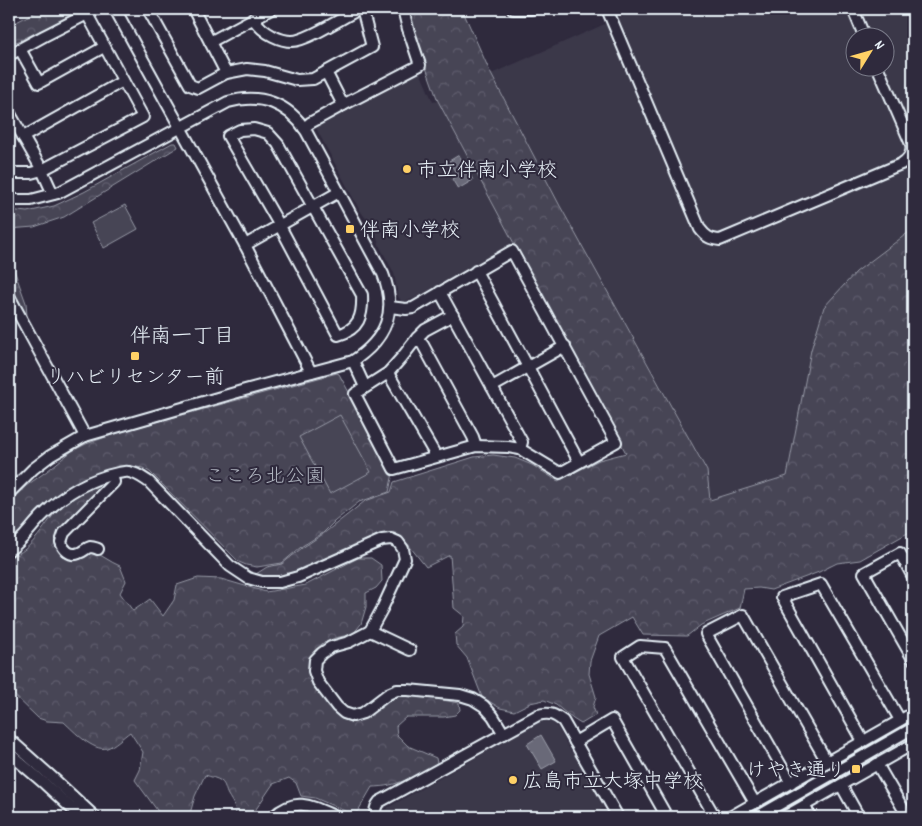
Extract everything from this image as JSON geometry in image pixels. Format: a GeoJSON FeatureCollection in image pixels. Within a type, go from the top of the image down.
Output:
{"type":"FeatureCollection","features":[{"type":"Feature","properties":{"kind":"street"},"geometry":{"type":"LineString","coordinates":[[9,56],[97,9]]}},
{"type":"Feature","properties":{"kind":"street"},"geometry":{"type":"LineString","coordinates":[[115,9],[245,245],[311,372]]}},
{"type":"Feature","properties":{"kind":"street"},"geometry":{"type":"LineString","coordinates":[[148,9],[190,84],[198,88],[226,73],[247,69],[265,70],[297,80],[313,79],[372,47],[360,9],[304,38],[293,41],[282,40],[269,34],[253,18]]}},
{"type":"Feature","properties":{"kind":"street"},"geometry":{"type":"LineString","coordinates":[[193,9],[226,73]]}},
{"type":"Feature","properties":{"kind":"street"},"geometry":{"type":"LineString","coordinates":[[210,42],[271,9]]}},
{"type":"Feature","properties":{"kind":"street"},"geometry":{"type":"LineString","coordinates":[[304,128],[343,105],[420,65],[403,9]]}},
{"type":"Feature","properties":{"kind":"street"},"geometry":{"type":"LineString","coordinates":[[513,9],[531,9]]}},
{"type":"Feature","properties":{"kind":"street"},"geometry":{"type":"LineString","coordinates":[[607,9],[700,229],[712,239],[720,240],[908,160],[912,150],[911,144],[882,78]]}},
{"type":"Feature","properties":{"kind":"street"},"geometry":{"type":"LineString","coordinates":[[853,9],[861,28]]}},
{"type":"Feature","properties":{"kind":"street"},"geometry":{"type":"LineString","coordinates":[[9,173],[31,173],[42,170],[143,117],[87,14]]}},
{"type":"Feature","properties":{"kind":"street"},"geometry":{"type":"LineString","coordinates":[[20,49],[39,83],[104,47]]}},
{"type":"Feature","properties":{"kind":"street"},"geometry":{"type":"LineString","coordinates":[[326,72],[343,105]]}},
{"type":"Feature","properties":{"kind":"street"},"geometry":{"type":"LineString","coordinates":[[23,136],[123,81]]}},
{"type":"Feature","properties":{"kind":"street"},"geometry":{"type":"LineString","coordinates":[[9,200],[31,200],[70,187],[228,102],[255,98],[264,100],[281,106],[295,117],[304,128],[383,274],[390,297],[390,308],[385,326],[380,335],[374,345],[353,362],[311,372],[85,436],[50,456],[33,469],[9,493]]}},
{"type":"Feature","properties":{"kind":"street"},"geometry":{"type":"LineString","coordinates":[[9,112],[42,170],[53,194]]}},
{"type":"Feature","properties":{"kind":"street"},"geometry":{"type":"LineString","coordinates":[[254,128],[268,133],[278,144],[362,295],[363,310],[357,323],[346,332],[338,335],[280,226],[228,136],[240,130],[254,128]]}},
{"type":"Feature","properties":{"kind":"street"},"geometry":{"type":"LineString","coordinates":[[245,245],[339,192]]}},
{"type":"Feature","properties":{"kind":"street"},"geometry":{"type":"LineString","coordinates":[[390,308],[413,308],[512,251],[616,442],[560,473],[520,449],[476,446],[394,469],[354,394],[388,373],[416,338],[425,330],[452,315]]}},
{"type":"Feature","properties":{"kind":"street"},"geometry":{"type":"LineString","coordinates":[[476,271],[579,462]]}},
{"type":"Feature","properties":{"kind":"street"},"geometry":{"type":"LineString","coordinates":[[440,292],[522,442],[520,449]]}},
{"type":"Feature","properties":{"kind":"street"},"geometry":{"type":"LineString","coordinates":[[9,296],[85,436]]}},
{"type":"Feature","properties":{"kind":"street"},"geometry":{"type":"LineString","coordinates":[[416,338],[423,345],[473,437],[476,446]]}},
{"type":"Feature","properties":{"kind":"street"},"geometry":{"type":"LineString","coordinates":[[492,387],[565,346]]}},
{"type":"Feature","properties":{"kind":"street"},"geometry":{"type":"LineString","coordinates":[[353,362],[365,387]]}},
{"type":"Feature","properties":{"kind":"street"},"geometry":{"type":"LineString","coordinates":[[388,373],[436,456]]}},
{"type":"Feature","properties":{"kind":"street"},"geometry":{"type":"LineString","coordinates":[[9,550],[55,504],[82,486],[128,471],[139,475],[149,482],[230,566],[248,578],[262,582],[280,582],[298,577],[382,540],[398,542],[403,549],[405,559],[370,631],[349,642],[331,647],[322,653],[315,660],[314,671],[318,682],[337,707],[344,713],[352,716],[363,713],[388,694],[397,690],[460,695],[473,699],[484,706],[493,716],[504,734]]}},
{"type":"Feature","properties":{"kind":"street"},"geometry":{"type":"LineString","coordinates":[[98,549],[92,547],[73,554],[66,551],[60,542],[64,533],[114,482],[112,475]]}},
{"type":"Feature","properties":{"kind":"street"},"geometry":{"type":"LineString","coordinates":[[913,576],[900,553],[864,573],[913,659]]}},
{"type":"Feature","properties":{"kind":"street"},"geometry":{"type":"LineString","coordinates":[[863,741],[782,596],[821,584],[900,720]]}},
{"type":"Feature","properties":{"kind":"street"},"geometry":{"type":"LineString","coordinates":[[791,782],[706,634],[743,615],[827,762]]}},
{"type":"Feature","properties":{"kind":"street"},"geometry":{"type":"LineString","coordinates":[[370,631],[410,650]]}},
{"type":"Feature","properties":{"kind":"street"},"geometry":{"type":"LineString","coordinates":[[715,817],[624,657],[640,646],[665,648],[755,803]]}},
{"type":"Feature","properties":{"kind":"street"},"geometry":{"type":"LineString","coordinates":[[377,817],[375,814],[379,802],[538,715],[547,713],[556,714],[563,720],[618,817]]}},
{"type":"Feature","properties":{"kind":"street"},"geometry":{"type":"LineString","coordinates":[[735,816],[913,713]]}},
{"type":"Feature","properties":{"kind":"street"},"geometry":{"type":"LineString","coordinates":[[575,742],[612,720],[667,817]]}},
{"type":"Feature","properties":{"kind":"street"},"geometry":{"type":"LineString","coordinates":[[757,817],[913,728]]}},
{"type":"Feature","properties":{"kind":"street"},"geometry":{"type":"LineString","coordinates":[[882,730],[896,754]]}},
{"type":"Feature","properties":{"kind":"street"},"geometry":{"type":"LineString","coordinates":[[9,740],[54,778],[95,817]]}},
{"type":"Feature","properties":{"kind":"street"},"geometry":{"type":"LineString","coordinates":[[784,817],[913,744]]}},
{"type":"Feature","properties":{"kind":"street"},"geometry":{"type":"LineString","coordinates":[[9,752],[81,817]]}},
{"type":"Feature","properties":{"kind":"street"},"geometry":{"type":"LineString","coordinates":[[877,764],[908,817]]}},
{"type":"Feature","properties":{"kind":"street"},"geometry":{"type":"LineString","coordinates":[[841,785],[859,817]]}},
{"type":"Feature","properties":{"kind":"street"},"geometry":{"type":"LineString","coordinates":[[273,817],[287,807],[301,805],[313,806],[336,817]]}},
{"type":"Feature","properties":{"kind":"street"},"geometry":{"type":"LineString","coordinates":[[804,806],[811,817]]}},
{"type":"Feature","properties":{"kind":"shaded area"},"geometry":{"type":"Polygon","coordinates":[[[639,9],[913,9],[913,229],[856,272],[811,350],[787,476],[710,500],[707,471],[560,206],[491,74],[639,9]]]}},
{"type":"Feature","properties":{"kind":"shaded area","name":"市立伴南小学校"},"geometry":{"type":"Polygon","coordinates":[[[420,72],[433,102],[438,101],[515,244],[415,298],[401,301],[398,296],[394,273],[380,247],[374,230],[359,209],[317,130],[318,125],[420,72]]]}},
{"type":"Feature","properties":{"kind":"shaded area","name":"広島市立大塚中学校"},"geometry":{"type":"Polygon","coordinates":[[[541,721],[552,722],[558,728],[605,807],[587,817],[387,817],[385,814],[387,808],[541,721]]]}},
{"type":"Feature","properties":{"kind":"shaded area"},"geometry":{"type":"Polygon","coordinates":[[[299,812],[310,813],[319,817],[283,817],[299,812]]]}},
{"type":"Feature","properties":{"kind":"green space"},"geometry":{"type":"Polygon","coordinates":[[[41,9],[83,9],[19,41],[9,44],[9,26],[41,9]]]}},
{"type":"Feature","properties":{"kind":"green space"},"geometry":{"type":"Polygon","coordinates":[[[408,9],[462,9],[491,74],[560,206],[707,471],[710,500],[787,476],[811,350],[824,307],[856,272],[913,229],[913,530],[860,560],[837,563],[819,572],[771,590],[759,588],[744,589],[740,608],[701,625],[687,636],[643,635],[632,617],[599,636],[590,661],[589,674],[596,697],[593,707],[596,715],[581,724],[556,705],[544,700],[530,703],[514,711],[500,708],[482,697],[467,658],[456,645],[455,634],[463,627],[464,616],[454,608],[450,555],[426,567],[403,538],[386,534],[288,575],[274,578],[256,574],[267,567],[282,564],[365,501],[391,492],[394,482],[474,457],[493,455],[515,458],[532,465],[558,481],[599,460],[626,453],[438,101],[419,48],[408,9]]]}},
{"type":"Feature","properties":{"kind":"green space"},"geometry":{"type":"Polygon","coordinates":[[[172,143],[176,143],[178,147],[64,217],[34,227],[9,229],[9,210],[27,212],[54,206],[84,192],[172,143]]]}},
{"type":"Feature","properties":{"kind":"green space"},"geometry":{"type":"Polygon","coordinates":[[[125,205],[138,229],[104,248],[91,223],[125,205]]]}},
{"type":"Feature","properties":{"kind":"green space"},"geometry":{"type":"Polygon","coordinates":[[[9,256],[26,303],[27,316],[9,281],[9,256]]]}},
{"type":"Feature","properties":{"kind":"green space","name":"こころ北公園"},"geometry":{"type":"Polygon","coordinates":[[[337,373],[393,473],[389,492],[359,502],[323,533],[301,547],[282,563],[257,567],[239,562],[150,472],[143,468],[130,466],[105,473],[80,484],[9,547],[9,504],[26,486],[72,451],[123,431],[337,373]]]}},
{"type":"Feature","properties":{"kind":"green space"},"geometry":{"type":"Polygon","coordinates":[[[340,415],[371,472],[330,494],[299,437],[340,415]]]}},
{"type":"Feature","properties":{"kind":"green space"},"geometry":{"type":"Polygon","coordinates":[[[103,482],[106,485],[60,531],[55,541],[61,554],[65,557],[79,556],[92,551],[120,566],[126,581],[120,593],[133,611],[150,599],[163,616],[174,600],[177,585],[198,578],[221,579],[266,592],[306,585],[358,558],[371,558],[381,565],[382,581],[376,588],[366,593],[366,607],[361,624],[353,634],[323,643],[314,651],[309,663],[310,673],[317,690],[339,715],[350,718],[392,695],[410,694],[459,703],[460,710],[455,715],[444,717],[406,717],[396,726],[397,735],[408,746],[436,758],[437,763],[398,783],[372,787],[358,811],[352,814],[315,798],[301,796],[296,783],[289,778],[273,784],[252,815],[248,817],[235,817],[235,808],[224,784],[218,779],[205,775],[195,796],[189,817],[162,817],[135,780],[140,770],[143,752],[130,732],[113,745],[102,748],[96,747],[84,740],[64,722],[47,721],[38,718],[9,690],[9,557],[17,554],[32,543],[66,501],[103,482]]]}},
{"type":"Feature","properties":{"kind":"water"},"geometry":{"type":"Polygon","coordinates":[[[459,155],[473,180],[458,189],[452,179],[457,175],[449,161],[459,155]]]}},
{"type":"Feature","properties":{"kind":"water"},"geometry":{"type":"Polygon","coordinates":[[[541,735],[556,761],[542,769],[527,744],[541,735]]]}},
{"type":"Feature","properties":{"kind":"place","name":"市立伴南小学校"},"geometry":{"type":"Point","coordinates":[407,169]}},
{"type":"Feature","properties":{"kind":"place","name":"伴南小学校"},"geometry":{"type":"Point","coordinates":[350,229]}},
{"type":"Feature","properties":{"kind":"place","name":"リハビリセンター前"},"geometry":{"type":"Point","coordinates":[135,356]}},
{"type":"Feature","properties":{"kind":"place","name":"けやき通り"},"geometry":{"type":"Point","coordinates":[856,769]}},
{"type":"Feature","properties":{"kind":"place","name":"広島市立大塚中学校"},"geometry":{"type":"Point","coordinates":[513,780]}},
{"type":"Feature","properties":{"kind":"district","name":"伴南一丁目"},"geometry":{"type":"Point","coordinates":[182,335]}}]}
